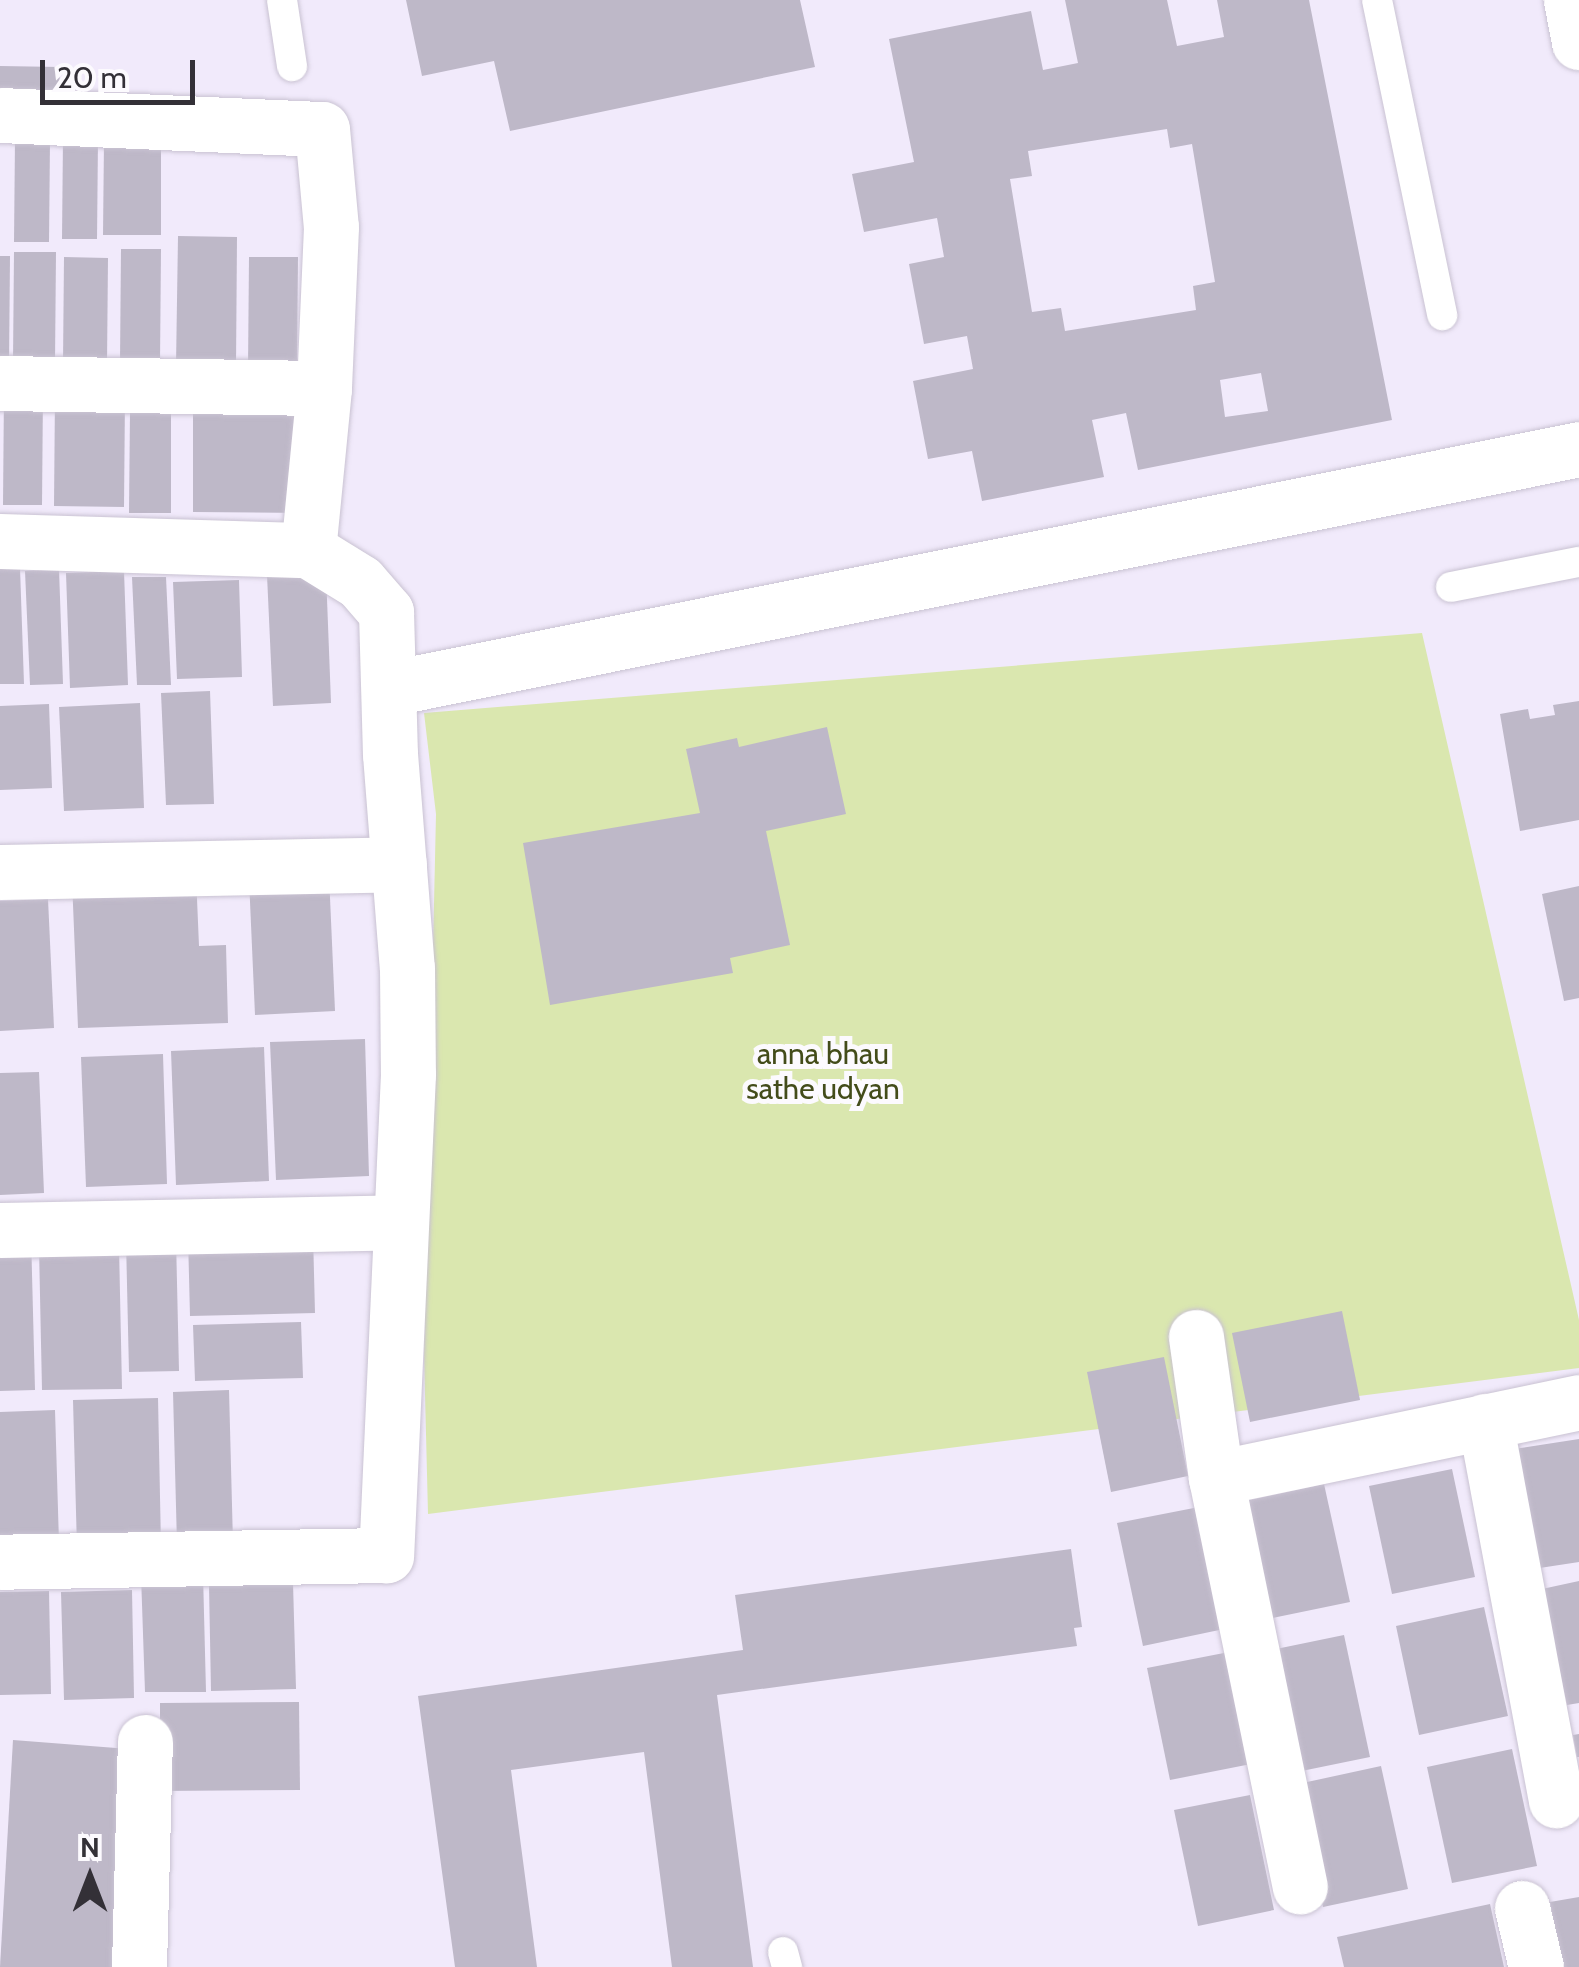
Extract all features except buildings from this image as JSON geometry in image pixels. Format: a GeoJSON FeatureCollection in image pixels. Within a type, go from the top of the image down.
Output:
{"type":"FeatureCollection","features":[{"type":"Feature","properties":{"kind":"street"},"geometry":{"type":"LineString","coordinates":[[1571,0],[1579,42]]}},
{"type":"Feature","properties":{"kind":"street"},"geometry":{"type":"LineString","coordinates":[[0,115],[322,129],[331,227],[324,388],[308,550]]}},
{"type":"Feature","properties":{"kind":"street"},"geometry":{"type":"LineString","coordinates":[[0,383],[324,388]]}},
{"type":"Feature","properties":{"kind":"street"},"geometry":{"type":"LineString","coordinates":[[390,688],[1579,449]]}},
{"type":"Feature","properties":{"kind":"street"},"geometry":{"type":"LineString","coordinates":[[0,541],[308,550],[360,582],[386,612],[408,1074],[386,1555],[0,1562]]}},
{"type":"Feature","properties":{"kind":"street"},"geometry":{"type":"LineString","coordinates":[[0,872],[400,864]]}},
{"type":"Feature","properties":{"kind":"street"},"geometry":{"type":"LineString","coordinates":[[0,1230],[400,1222]]}},
{"type":"Feature","properties":{"kind":"street"},"geometry":{"type":"LineString","coordinates":[[1196,1338],[1216,1478],[1300,1886]]}},
{"type":"Feature","properties":{"kind":"street"},"geometry":{"type":"LineString","coordinates":[[1216,1478],[1579,1402]]}},
{"type":"Feature","properties":{"kind":"street"},"geometry":{"type":"LineString","coordinates":[[1485,1421],[1556,1800]]}},
{"type":"Feature","properties":{"kind":"street"},"geometry":{"type":"LineString","coordinates":[[140,1967],[145,1742]]}},
{"type":"Feature","properties":{"kind":"street"},"geometry":{"type":"LineString","coordinates":[[1522,1908],[1536,1967]]}},
{"type":"Feature","properties":{"kind":"lane"},"geometry":{"type":"LineString","coordinates":[[282,0],[292,66]]}},
{"type":"Feature","properties":{"kind":"lane"},"geometry":{"type":"LineString","coordinates":[[1378,0],[1442,315]]}},
{"type":"Feature","properties":{"kind":"lane"},"geometry":{"type":"LineString","coordinates":[[1451,587],[1579,562]]}},
{"type":"Feature","properties":{"kind":"green space","name":"anna bhau sathe udyan"},"geometry":{"type":"Polygon","coordinates":[[[1422,633],[1579,1320],[1579,1368],[428,1514],[424,1354],[436,814],[424,713],[1422,633]]]}}]}
